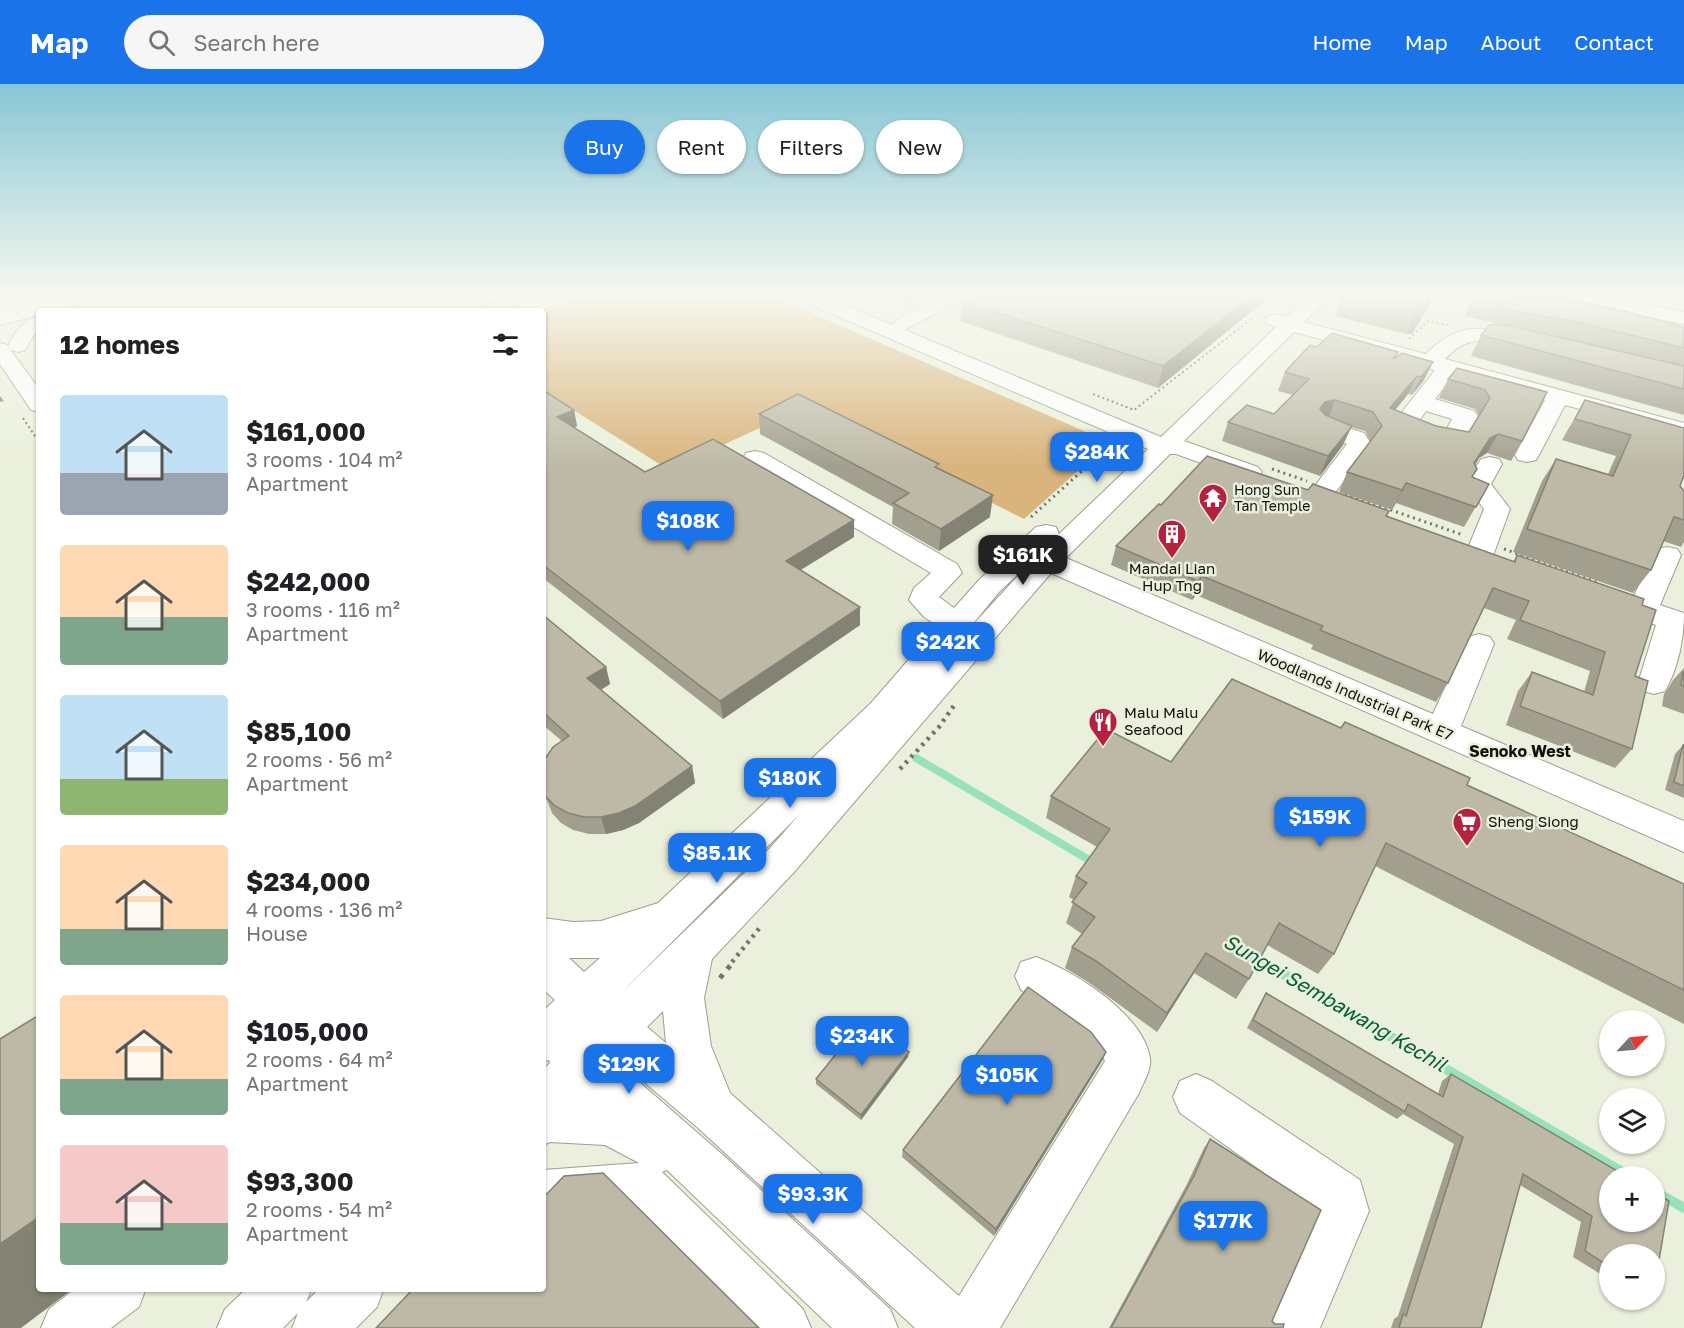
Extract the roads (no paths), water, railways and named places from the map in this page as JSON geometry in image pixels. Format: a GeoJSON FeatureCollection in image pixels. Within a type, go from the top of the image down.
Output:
{"type":"FeatureCollection","features":[{"type":"Feature","properties":{"kind":"street"},"geometry":{"type":"LineString","coordinates":[[13,352],[36,399]]}},
{"type":"Feature","properties":{"kind":"street"},"geometry":{"type":"LineString","coordinates":[[19,352],[36,372]]}},
{"type":"Feature","properties":{"kind":"street"},"geometry":{"type":"LineString","coordinates":[[945,352],[1163,441],[1309,493],[1359,444],[1356,438],[1328,428]]}},
{"type":"Feature","properties":{"kind":"street"},"geometry":{"type":"LineString","coordinates":[[963,352],[1163,441]]}},
{"type":"Feature","properties":{"kind":"street"},"geometry":{"type":"LineString","coordinates":[[714,1110],[689,1046],[682,998],[783,859],[1037,557],[1128,469],[1163,441],[1184,415],[1251,352]]}},
{"type":"Feature","properties":{"kind":"street"},"geometry":{"type":"LineString","coordinates":[[1394,352],[1684,430]]}},
{"type":"Feature","properties":{"kind":"street"},"geometry":{"type":"LineString","coordinates":[[1421,402],[1447,352]]}},
{"type":"Feature","properties":{"kind":"street"},"geometry":{"type":"LineString","coordinates":[[1527,455],[1558,396]]}},
{"type":"Feature","properties":{"kind":"street"},"geometry":{"type":"LineString","coordinates":[[755,458],[947,570],[948,573],[924,595],[924,600],[957,624]]}},
{"type":"Feature","properties":{"kind":"street"},"geometry":{"type":"LineString","coordinates":[[1480,553],[1497,509],[1478,484],[1490,464]]}},
{"type":"Feature","properties":{"kind":"street"},"geometry":{"type":"LineString","coordinates":[[1643,610],[1667,555]]}},
{"type":"Feature","properties":{"kind":"street"},"geometry":{"type":"LineString","coordinates":[[600,1015],[680,908],[883,711],[989,586],[1037,557]]}},
{"type":"Feature","properties":{"kind":"street","name":"Woodlands Industrial Park E7"},"geometry":{"type":"LineString","coordinates":[[1037,557],[1684,837]]}},
{"type":"Feature","properties":{"kind":"street"},"geometry":{"type":"LineString","coordinates":[[1589,591],[1678,622],[1654,683]]}},
{"type":"Feature","properties":{"kind":"street"},"geometry":{"type":"LineString","coordinates":[[1442,732],[1479,644]]}},
{"type":"Feature","properties":{"kind":"street"},"geometry":{"type":"LineString","coordinates":[[546,937],[563,941],[596,942],[631,933],[680,908]]}},
{"type":"Feature","properties":{"kind":"street"},"geometry":{"type":"LineString","coordinates":[[546,964],[600,1015],[714,1110],[955,1328]]}},
{"type":"Feature","properties":{"kind":"street"},"geometry":{"type":"LineString","coordinates":[[546,1088],[555,1041],[600,1015],[705,966]]}},
{"type":"Feature","properties":{"kind":"street"},"geometry":{"type":"LineString","coordinates":[[970,1328],[1123,1077],[1128,1058],[1119,1038],[1103,1022],[1036,976]]}},
{"type":"Feature","properties":{"kind":"street"},"geometry":{"type":"LineString","coordinates":[[555,1041],[707,1173],[871,1328]]}},
{"type":"Feature","properties":{"kind":"street"},"geometry":{"type":"LineString","coordinates":[[1196,1098],[1342,1198],[1345,1204],[1293,1328]]}},
{"type":"Feature","properties":{"kind":"street"},"geometry":{"type":"LineString","coordinates":[[546,1119],[608,1122],[707,1173]]}},
{"type":"Feature","properties":{"kind":"street"},"geometry":{"type":"LineString","coordinates":[[546,1195],[642,1187],[784,1328]]}},
{"type":"Feature","properties":{"kind":"street"},"geometry":{"type":"LineString","coordinates":[[68,1328],[115,1292]]}},
{"type":"Feature","properties":{"kind":"street"},"geometry":{"type":"LineString","coordinates":[[244,1328],[282,1292]]}},
{"type":"Feature","properties":{"kind":"street"},"geometry":{"type":"LineString","coordinates":[[319,1328],[354,1292]]}},
{"type":"Feature","properties":{"kind":"waterway","name":"Sungei Sembawang Kechil"},"geometry":{"type":"LineString","coordinates":[[916,758],[1096,864]]}},
{"type":"Feature","properties":{"kind":"waterway","name":"Sungei Sembawang Kechil"},"geometry":{"type":"LineString","coordinates":[[1253,956],[1264,962]]}},
{"type":"Feature","properties":{"kind":"waterway","name":"Sungei Sembawang Kechil"},"geometry":{"type":"LineString","coordinates":[[1261,961],[1612,1166]]}},
{"type":"Feature","properties":{"kind":"waterway","name":"Sungei Sembawang Kechil"},"geometry":{"type":"LineString","coordinates":[[1665,1197],[1684,1208]]}},
{"type":"Feature","properties":{"kind":"place","name":"Hong Sun Tan Temple"},"geometry":{"type":"Point","coordinates":[1213,524]}},
{"type":"Feature","properties":{"kind":"place","name":"Mandai Lian Hup Tng"},"geometry":{"type":"Point","coordinates":[1172,560]}},
{"type":"Feature","properties":{"kind":"place","name":"Malu Malu Seafood"},"geometry":{"type":"Point","coordinates":[1103,748]}},
{"type":"Feature","properties":{"kind":"place","name":"Sheng Siong"},"geometry":{"type":"Point","coordinates":[1467,848]}},
{"type":"Feature","properties":{"kind":"district","name":"Senoko West"},"geometry":{"type":"Point","coordinates":[1520,751]}}]}
